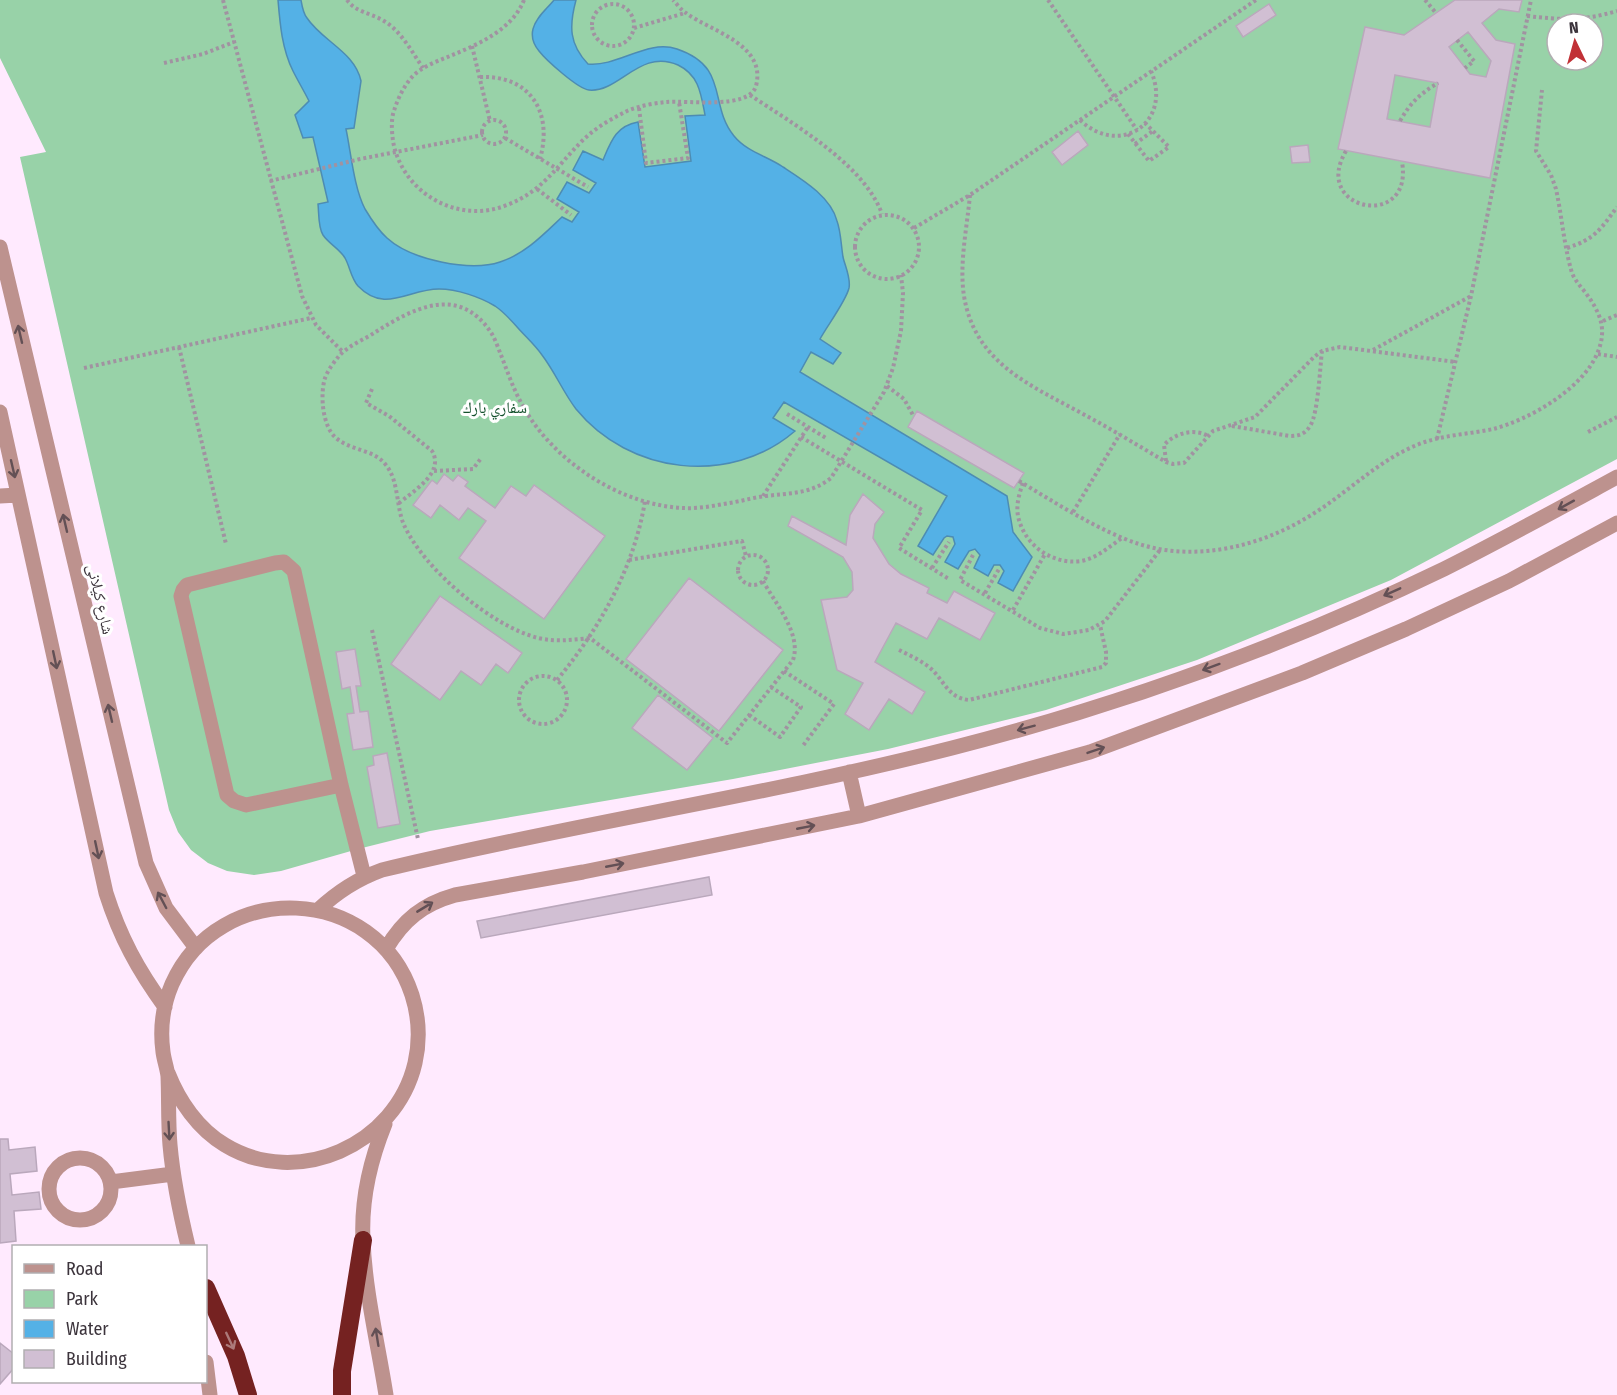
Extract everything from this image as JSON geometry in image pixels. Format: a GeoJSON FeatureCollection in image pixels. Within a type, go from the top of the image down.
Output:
{"type":"FeatureCollection","features":[{"type":"Feature","properties":{"kind":"highway"},"geometry":{"type":"LineString","coordinates":[[342,1395],[342,1371],[363,1240]]}},
{"type":"Feature","properties":{"kind":"highway"},"geometry":{"type":"LineString","coordinates":[[207,1290],[236,1356],[248,1395]]}},
{"type":"Feature","properties":{"kind":"street","name":"شارع كيلانى"},"geometry":{"type":"LineString","coordinates":[[0,247],[146,863],[166,908],[196,948]]}},
{"type":"Feature","properties":{"kind":"street"},"geometry":{"type":"LineString","coordinates":[[0,412],[106,893],[129,953],[165,1007]]}},
{"type":"Feature","properties":{"kind":"street"},"geometry":{"type":"LineString","coordinates":[[318,910],[331,897],[364,876],[423,860],[849,772],[951,748],[1052,721],[1152,688],[1251,652],[1443,569],[1617,477]]}},
{"type":"Feature","properties":{"kind":"street"},"geometry":{"type":"LineString","coordinates":[[0,496],[18,495]]}},
{"type":"Feature","properties":{"kind":"street"},"geometry":{"type":"LineString","coordinates":[[386,949],[396,933],[422,908],[455,895],[595,870],[860,816],[1090,752],[1302,673],[1406,629],[1617,524]]}},
{"type":"Feature","properties":{"kind":"street"},"geometry":{"type":"LineString","coordinates":[[341,785],[246,805],[234,801],[227,795],[183,605],[183,590],[187,585],[275,563],[284,562],[290,566],[296,579],[341,785],[364,876]]}},
{"type":"Feature","properties":{"kind":"street"},"geometry":{"type":"LineString","coordinates":[[849,772],[860,816]]}},
{"type":"Feature","properties":{"kind":"street"},"geometry":{"type":"LineString","coordinates":[[386,1120],[366,1137],[344,1151],[295,1162],[271,1161],[247,1155],[233,1149],[206,1131],[176,1094],[163,1051],[162,1029],[171,986],[182,966],[196,948],[216,930],[264,909],[291,907],[318,910],[343,918],[366,932],[386,949],[402,971],[412,995],[418,1022],[418,1048],[412,1074],[386,1120],[376,1147],[368,1175],[364,1203],[363,1240],[367,1277],[386,1395]]}},
{"type":"Feature","properties":{"kind":"street"},"geometry":{"type":"LineString","coordinates":[[168,1073],[173,1174],[188,1245]]}},
{"type":"Feature","properties":{"kind":"street"},"geometry":{"type":"LineString","coordinates":[[86,1158],[97,1162],[106,1171],[111,1182],[111,1194],[107,1206],[98,1215],[87,1220],[75,1220],[63,1216],[49,1196],[49,1184],[53,1173],[62,1163],[73,1159],[86,1158]]}},
{"type":"Feature","properties":{"kind":"street"},"geometry":{"type":"LineString","coordinates":[[111,1182],[173,1174]]}},
{"type":"Feature","properties":{"kind":"street"},"geometry":{"type":"LineString","coordinates":[[207,1370],[210,1395]]}},
{"type":"Feature","properties":{"kind":"path"},"geometry":{"type":"LineString","coordinates":[[347,0],[360,11],[385,21],[394,29],[423,68]]}},
{"type":"Feature","properties":{"kind":"path"},"geometry":{"type":"LineString","coordinates":[[524,0],[507,25],[472,46],[423,68],[413,76],[399,96],[392,117],[395,152],[399,163],[414,185],[439,203],[455,209],[489,210],[505,206],[537,189],[598,127],[639,108],[667,102],[737,101],[750,95],[755,88],[757,77],[748,52],[740,43],[685,13],[674,0]]}},
{"type":"Feature","properties":{"kind":"path"},"geometry":{"type":"LineString","coordinates":[[1048,0],[1137,130]]}},
{"type":"Feature","properties":{"kind":"path"},"geometry":{"type":"LineString","coordinates":[[914,228],[970,195],[1256,0]]}},
{"type":"Feature","properties":{"kind":"path"},"geometry":{"type":"LineString","coordinates":[[1425,0],[1436,13]]}},
{"type":"Feature","properties":{"kind":"path"},"geometry":{"type":"LineString","coordinates":[[1437,439],[1471,296],[1531,0]]}},
{"type":"Feature","properties":{"kind":"path"},"geometry":{"type":"LineString","coordinates":[[224,1],[298,285],[311,318],[343,352]]}},
{"type":"Feature","properties":{"kind":"path"},"geometry":{"type":"LineString","coordinates":[[612,2],[628,10],[634,22],[627,41],[614,46],[600,42],[595,37],[591,23],[597,10],[612,2]]}},
{"type":"Feature","properties":{"kind":"path"},"geometry":{"type":"LineString","coordinates":[[1527,16],[1566,20],[1593,18],[1617,11]]}},
{"type":"Feature","properties":{"kind":"path"},"geometry":{"type":"LineString","coordinates":[[633,28],[685,13]]}},
{"type":"Feature","properties":{"kind":"path"},"geometry":{"type":"LineString","coordinates":[[1457,40],[1474,61],[1465,68]]}},
{"type":"Feature","properties":{"kind":"path"},"geometry":{"type":"LineString","coordinates":[[164,63],[203,54],[234,42]]}},
{"type":"Feature","properties":{"kind":"path"},"geometry":{"type":"LineString","coordinates":[[472,46],[490,120]]}},
{"type":"Feature","properties":{"kind":"path"},"geometry":{"type":"LineString","coordinates":[[1080,120],[1100,134],[1113,137],[1137,130],[1154,110],[1158,97],[1157,83],[1151,71]]}},
{"type":"Feature","properties":{"kind":"path"},"geometry":{"type":"LineString","coordinates":[[480,77],[493,76],[513,82],[530,94],[538,105],[545,132],[540,159]]}},
{"type":"Feature","properties":{"kind":"path"},"geometry":{"type":"LineString","coordinates":[[1400,121],[1410,105],[1423,92],[1438,83]]}},
{"type":"Feature","properties":{"kind":"path"},"geometry":{"type":"LineString","coordinates":[[1122,538],[1105,551],[1082,561],[1069,561],[1045,554],[1032,544],[1023,530],[1018,515],[1021,482],[1122,538],[1160,550],[1212,550],[1262,540],[1292,527],[1314,514],[1364,475],[1394,456],[1424,442],[1497,428],[1531,413],[1561,395],[1579,380],[1598,354],[1603,321],[1599,311],[1573,277],[1557,189],[1536,152],[1542,90]]}},
{"type":"Feature","properties":{"kind":"path"},"geometry":{"type":"LineString","coordinates":[[750,95],[833,154],[866,185],[882,214]]}},
{"type":"Feature","properties":{"kind":"path"},"geometry":{"type":"LineString","coordinates":[[639,108],[646,163],[688,158],[680,102]]}},
{"type":"Feature","properties":{"kind":"path"},"geometry":{"type":"LineString","coordinates":[[490,120],[502,122],[506,133],[504,138],[495,144],[485,140],[483,135],[483,129],[490,120]]}},
{"type":"Feature","properties":{"kind":"path"},"geometry":{"type":"LineString","coordinates":[[1128,134],[1149,161],[1169,147],[1145,123]]}},
{"type":"Feature","properties":{"kind":"path"},"geometry":{"type":"LineString","coordinates":[[1135,144],[1153,131]]}},
{"type":"Feature","properties":{"kind":"path"},"geometry":{"type":"LineString","coordinates":[[270,182],[360,159],[483,135]]}},
{"type":"Feature","properties":{"kind":"path"},"geometry":{"type":"LineString","coordinates":[[504,138],[588,187]]}},
{"type":"Feature","properties":{"kind":"path"},"geometry":{"type":"LineString","coordinates":[[1346,151],[1340,161],[1339,184],[1345,195],[1353,202],[1365,206],[1376,207],[1396,195],[1402,185],[1404,174],[1402,162]]}},
{"type":"Feature","properties":{"kind":"path"},"geometry":{"type":"LineString","coordinates":[[537,189],[571,215]]}},
{"type":"Feature","properties":{"kind":"path"},"geometry":{"type":"LineString","coordinates":[[970,195],[963,284],[968,310],[980,339],[990,353],[1016,377],[1166,462],[1184,463],[1217,429],[1255,417],[1322,351],[1340,347],[1456,362]]}},
{"type":"Feature","properties":{"kind":"path"},"geometry":{"type":"LineString","coordinates":[[1567,248],[1591,238],[1617,207]]}},
{"type":"Feature","properties":{"kind":"path"},"geometry":{"type":"LineString","coordinates":[[882,214],[894,214],[905,219],[914,228],[918,237],[919,256],[908,272],[885,280],[868,274],[860,266],[855,256],[854,245],[863,225],[871,218],[882,214]]}},
{"type":"Feature","properties":{"kind":"path"},"geometry":{"type":"LineString","coordinates":[[763,581],[789,627],[795,644],[795,653],[793,660],[727,743],[590,638],[568,641],[538,638],[523,633],[469,600],[448,582],[418,550],[403,523],[388,466],[377,456],[348,445],[335,437],[328,426],[323,390],[326,376],[343,352],[402,316],[420,308],[440,304],[457,307],[474,315],[491,332],[524,408],[552,445],[570,461],[609,487],[645,501],[684,508],[810,490],[821,486],[831,478],[887,386],[902,331],[901,275]]}},
{"type":"Feature","properties":{"kind":"path"},"geometry":{"type":"LineString","coordinates":[[1372,351],[1471,296]]}},
{"type":"Feature","properties":{"kind":"path"},"geometry":{"type":"LineString","coordinates":[[1603,321],[1617,315]]}},
{"type":"Feature","properties":{"kind":"path"},"geometry":{"type":"LineString","coordinates":[[84,368],[311,318]]}},
{"type":"Feature","properties":{"kind":"path"},"geometry":{"type":"LineString","coordinates":[[179,347],[226,544]]}},
{"type":"Feature","properties":{"kind":"path"},"geometry":{"type":"LineString","coordinates":[[1229,425],[1290,436],[1298,436],[1305,432],[1314,418],[1322,351]]}},
{"type":"Feature","properties":{"kind":"path"},"geometry":{"type":"LineString","coordinates":[[1598,354],[1617,357]]}},
{"type":"Feature","properties":{"kind":"path"},"geometry":{"type":"LineString","coordinates":[[887,386],[904,399],[914,417]]}},
{"type":"Feature","properties":{"kind":"path"},"geometry":{"type":"LineString","coordinates":[[372,390],[366,403],[391,418],[432,451],[436,461],[434,471],[398,504]]}},
{"type":"Feature","properties":{"kind":"path"},"geometry":{"type":"LineString","coordinates":[[787,414],[826,438]]}},
{"type":"Feature","properties":{"kind":"path"},"geometry":{"type":"LineString","coordinates":[[1588,432],[1617,417]]}},
{"type":"Feature","properties":{"kind":"path"},"geometry":{"type":"LineString","coordinates":[[763,496],[808,427]]}},
{"type":"Feature","properties":{"kind":"path"},"geometry":{"type":"LineString","coordinates":[[1166,462],[1164,445],[1171,439],[1193,431],[1208,436]]}},
{"type":"Feature","properties":{"kind":"path"},"geometry":{"type":"LineString","coordinates":[[1073,512],[1120,434]]}},
{"type":"Feature","properties":{"kind":"path"},"geometry":{"type":"LineString","coordinates":[[801,437],[922,510],[899,548],[949,579]]}},
{"type":"Feature","properties":{"kind":"path"},"geometry":{"type":"LineString","coordinates":[[434,471],[473,469],[482,457]]}},
{"type":"Feature","properties":{"kind":"path"},"geometry":{"type":"LineString","coordinates":[[557,680],[590,638],[618,588],[640,526],[645,501]]}},
{"type":"Feature","properties":{"kind":"path"},"geometry":{"type":"LineString","coordinates":[[629,560],[742,541],[746,556]]}},
{"type":"Feature","properties":{"kind":"path"},"geometry":{"type":"LineString","coordinates":[[932,568],[949,542]]}},
{"type":"Feature","properties":{"kind":"path"},"geometry":{"type":"LineString","coordinates":[[974,555],[960,580],[986,593],[1032,624],[1050,632],[1077,632],[1100,625],[1109,617],[1160,550]]}},
{"type":"Feature","properties":{"kind":"path"},"geometry":{"type":"LineString","coordinates":[[1013,610],[1045,554]]}},
{"type":"Feature","properties":{"kind":"path"},"geometry":{"type":"LineString","coordinates":[[753,555],[766,561],[767,576],[756,585],[749,585],[738,575],[740,561],[746,556],[753,555]]}},
{"type":"Feature","properties":{"kind":"path"},"geometry":{"type":"LineString","coordinates":[[986,593],[999,569]]}},
{"type":"Feature","properties":{"kind":"path"},"geometry":{"type":"LineString","coordinates":[[899,650],[932,669],[946,689],[954,695],[969,700],[1102,667],[1107,657],[1100,625]]}},
{"type":"Feature","properties":{"kind":"path"},"geometry":{"type":"LineString","coordinates":[[372,630],[423,860]]}},
{"type":"Feature","properties":{"kind":"path"},"geometry":{"type":"LineString","coordinates":[[784,671],[834,704],[802,747]]}},
{"type":"Feature","properties":{"kind":"path"},"geometry":{"type":"LineString","coordinates":[[539,676],[549,676],[557,680],[564,687],[568,696],[563,715],[547,725],[528,720],[519,704],[519,694],[523,686],[530,679],[539,676]]}},
{"type":"Feature","properties":{"kind":"path"},"geometry":{"type":"LineString","coordinates":[[749,715],[780,737],[801,707],[771,687]]}},
{"type":"Feature","properties":{"kind":"green space","name":"سفاري بارك"},"geometry":{"type":"Polygon","coordinates":[[[0,0],[1617,0],[1617,459],[1391,580],[1197,660],[1046,710],[888,749],[733,779],[430,831],[281,871],[254,875],[227,871],[208,863],[191,850],[178,832],[169,810],[20,157],[46,152],[0,58],[0,0]]]}},
{"type":"Feature","properties":{"kind":"water"},"geometry":{"type":"Polygon","coordinates":[[[278,0],[301,0],[305,14],[313,26],[345,54],[358,71],[361,81],[354,128],[346,129],[358,191],[372,221],[398,246],[425,258],[457,265],[488,265],[500,262],[526,249],[562,217],[572,222],[579,212],[557,199],[567,182],[589,193],[596,183],[573,170],[583,151],[603,160],[615,135],[624,127],[638,122],[645,167],[691,161],[685,116],[705,115],[698,86],[691,74],[678,65],[664,61],[652,62],[600,89],[584,88],[570,80],[548,61],[533,41],[534,25],[554,0],[576,0],[572,18],[572,34],[577,49],[588,64],[610,62],[644,50],[666,47],[677,49],[694,57],[705,66],[711,76],[726,124],[734,136],[751,150],[777,163],[815,190],[834,212],[849,276],[849,288],[820,339],[841,353],[833,364],[811,352],[800,372],[1007,496],[1013,532],[1032,557],[1013,591],[998,583],[1004,571],[1000,565],[994,565],[988,576],[974,568],[980,555],[975,549],[969,551],[958,569],[945,562],[955,544],[953,537],[944,538],[933,555],[918,546],[947,496],[784,402],[773,418],[795,431],[769,449],[741,460],[711,466],[681,465],[651,459],[623,448],[598,431],[576,409],[536,348],[495,306],[453,290],[428,290],[387,299],[368,294],[358,286],[345,258],[325,238],[320,228],[318,204],[328,202],[313,137],[303,138],[295,115],[309,101],[286,54],[278,0]]]}},
{"type":"Feature","properties":{"kind":"building"},"geometry":{"type":"Polygon","coordinates":[[[1455,0],[1522,0],[1519,12],[1499,9],[1482,23],[1496,40],[1515,44],[1490,178],[1338,149],[1365,27],[1404,35],[1455,0]],[[1468,32],[1449,47],[1470,74],[1486,77],[1491,61],[1468,32]],[[1395,75],[1387,119],[1430,127],[1438,83],[1395,75]]]}},
{"type":"Feature","properties":{"kind":"building"},"geometry":{"type":"Polygon","coordinates":[[[1269,4],[1276,15],[1243,37],[1236,26],[1269,4]]]}},
{"type":"Feature","properties":{"kind":"building"},"geometry":{"type":"Polygon","coordinates":[[[1078,131],[1088,145],[1062,165],[1052,152],[1078,131]]]}},
{"type":"Feature","properties":{"kind":"building"},"geometry":{"type":"Polygon","coordinates":[[[1308,145],[1310,162],[1292,163],[1290,147],[1308,145]]]}},
{"type":"Feature","properties":{"kind":"building"},"geometry":{"type":"Polygon","coordinates":[[[917,411],[1024,473],[1014,488],[908,427],[917,411]]]}},
{"type":"Feature","properties":{"kind":"building"},"geometry":{"type":"Polygon","coordinates":[[[444,474],[453,481],[458,475],[468,482],[465,486],[495,508],[511,486],[526,496],[534,485],[605,536],[544,619],[459,558],[486,521],[468,508],[459,520],[440,505],[431,518],[413,505],[432,480],[437,484],[444,474]]]}},
{"type":"Feature","properties":{"kind":"building"},"geometry":{"type":"Polygon","coordinates":[[[863,494],[884,512],[875,524],[873,538],[889,564],[901,574],[929,588],[927,593],[947,603],[954,591],[995,613],[980,640],[939,618],[927,639],[896,623],[875,662],[925,692],[912,714],[889,699],[869,730],[845,714],[863,683],[837,670],[821,600],[847,597],[853,590],[852,572],[843,557],[788,526],[792,516],[846,545],[850,515],[863,494]]]}},
{"type":"Feature","properties":{"kind":"building"},"geometry":{"type":"Polygon","coordinates":[[[689,578],[783,650],[719,731],[626,659],[689,578]]]}},
{"type":"Feature","properties":{"kind":"building"},"geometry":{"type":"Polygon","coordinates":[[[440,596],[522,653],[508,673],[496,664],[481,685],[461,671],[440,700],[391,664],[440,596]]]}},
{"type":"Feature","properties":{"kind":"building"},"geometry":{"type":"Polygon","coordinates":[[[355,649],[361,686],[356,686],[360,712],[368,711],[373,747],[353,750],[347,714],[354,713],[350,687],[342,689],[336,652],[355,649]]]}},
{"type":"Feature","properties":{"kind":"building"},"geometry":{"type":"Polygon","coordinates":[[[658,695],[713,738],[687,770],[632,728],[658,695]]]}},
{"type":"Feature","properties":{"kind":"building"},"geometry":{"type":"Polygon","coordinates":[[[387,753],[400,824],[378,828],[367,767],[374,765],[373,756],[387,753]]]}},
{"type":"Feature","properties":{"kind":"building"},"geometry":{"type":"Polygon","coordinates":[[[709,877],[712,895],[481,938],[477,921],[709,877]]]}},
{"type":"Feature","properties":{"kind":"building"},"geometry":{"type":"Polygon","coordinates":[[[0,1139],[8,1139],[9,1150],[35,1147],[37,1171],[10,1174],[12,1195],[39,1192],[41,1209],[14,1211],[16,1241],[0,1243],[0,1139]]]}},
{"type":"Feature","properties":{"kind":"building"},"geometry":{"type":"Polygon","coordinates":[[[0,1343],[12,1352],[12,1370],[0,1384],[0,1343]]]}}]}
